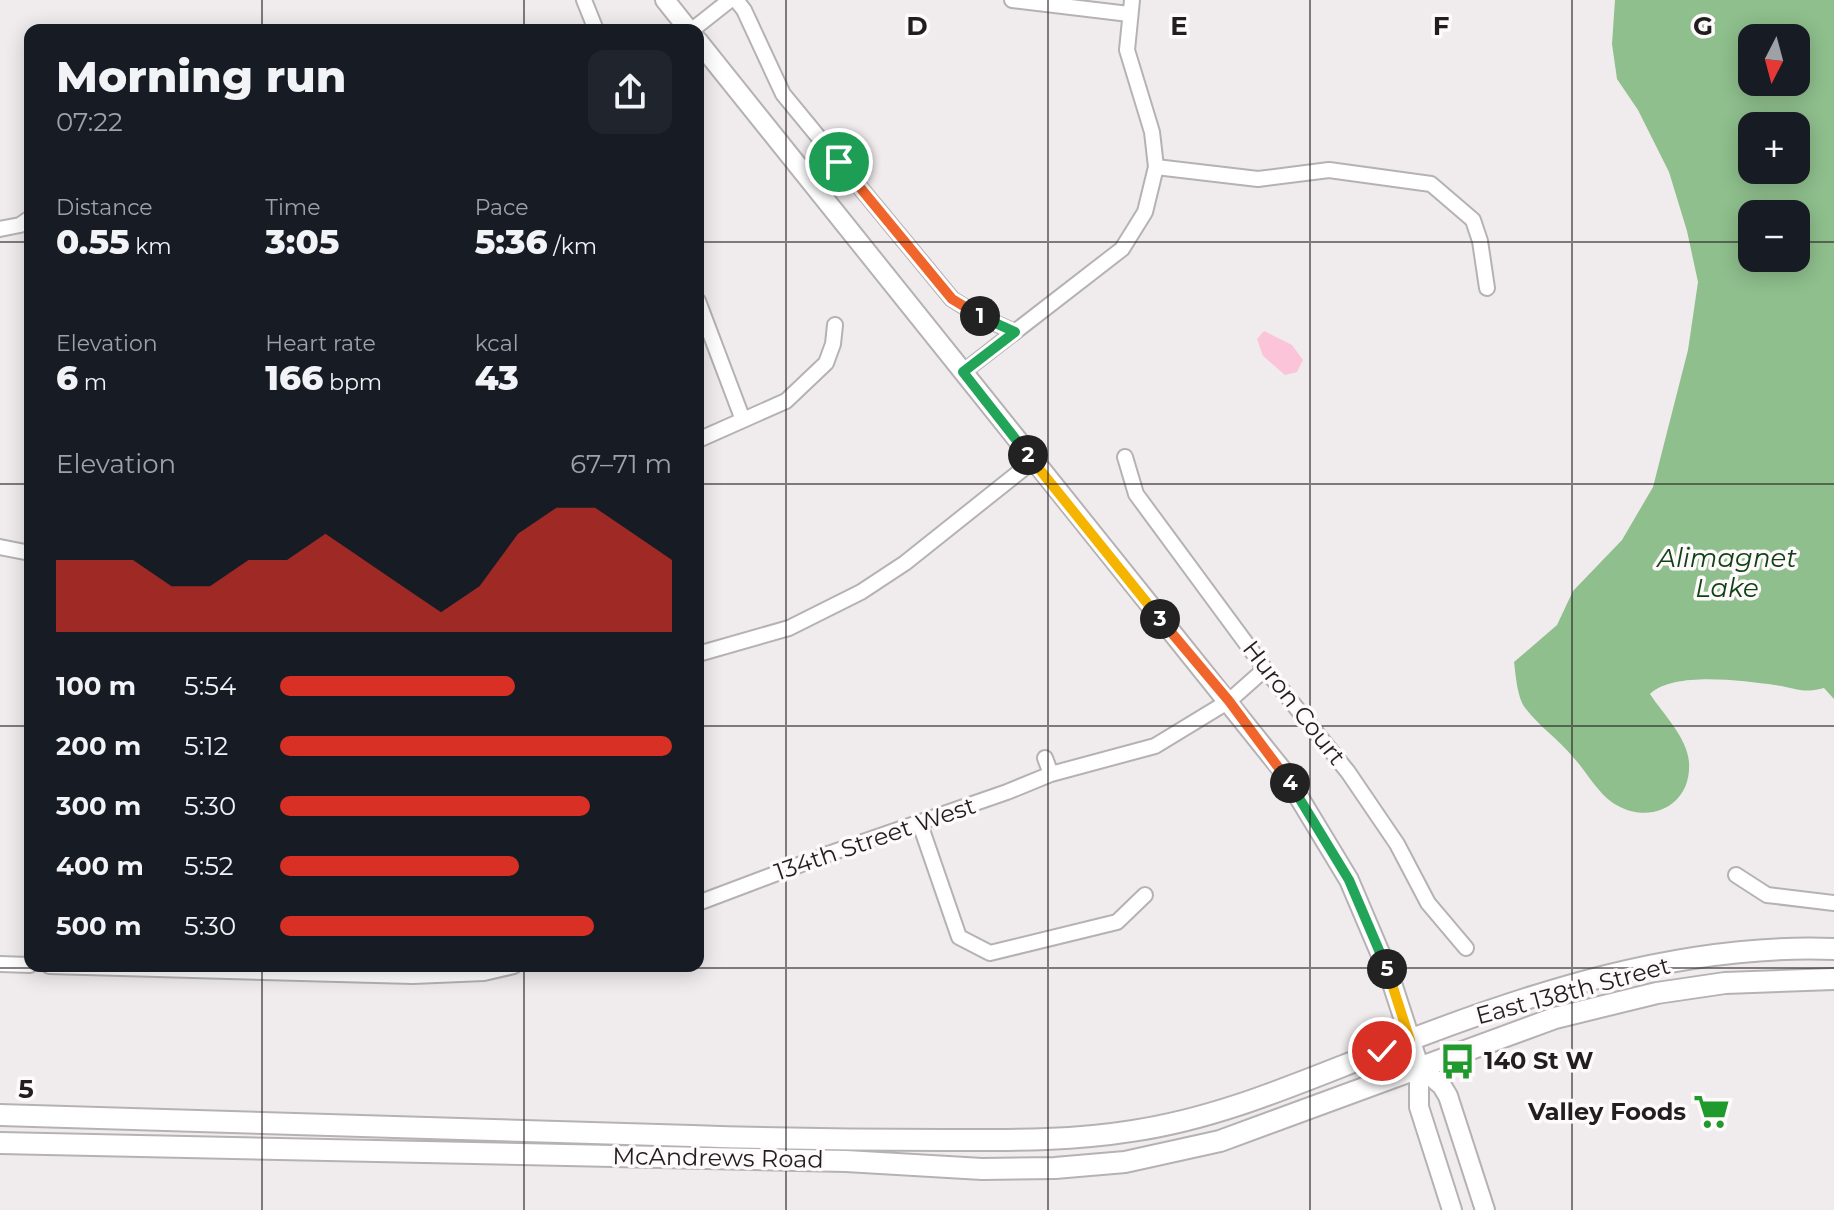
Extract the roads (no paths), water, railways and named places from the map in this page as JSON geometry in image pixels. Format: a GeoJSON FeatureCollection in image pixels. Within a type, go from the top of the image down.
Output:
{"type":"FeatureCollection","features":[{"type":"Feature","properties":{"kind":"main road","name":"East 138th Street"},"geometry":{"type":"LineString","coordinates":[[1410,1040],[1507,1005],[1619,973],[1724,954],[1834,949]]}},
{"type":"Feature","properties":{"kind":"main road","name":"East 138th Street"},"geometry":{"type":"LineString","coordinates":[[1419,1066],[1555,1018],[1657,993],[1725,983],[1834,979]]}},
{"type":"Feature","properties":{"kind":"main road","name":"McAndrews Road"},"geometry":{"type":"LineString","coordinates":[[0,1115],[775,1139],[1016,1140],[1082,1137],[1194,1119],[1319,1077],[1410,1040]]}},
{"type":"Feature","properties":{"kind":"main road","name":"McAndrews Road"},"geometry":{"type":"LineString","coordinates":[[0,1143],[846,1161],[982,1169],[1055,1168],[1125,1162],[1220,1141],[1419,1066]]}},
{"type":"Feature","properties":{"kind":"street"},"geometry":{"type":"LineString","coordinates":[[584,0],[594,24]]}},
{"type":"Feature","properties":{"kind":"street"},"geometry":{"type":"LineString","coordinates":[[665,0],[686,24]]}},
{"type":"Feature","properties":{"kind":"street"},"geometry":{"type":"LineString","coordinates":[[699,24],[733,0],[744,10],[783,94],[952,299],[979,316],[1015,332]]}},
{"type":"Feature","properties":{"kind":"street"},"geometry":{"type":"LineString","coordinates":[[963,372],[1122,249],[1145,212],[1156,167],[1152,132],[1127,50],[1130,7],[1012,0]]}},
{"type":"Feature","properties":{"kind":"street"},"geometry":{"type":"LineString","coordinates":[[704,48],[1283,771],[1349,880],[1389,974],[1419,1066],[1419,1107],[1452,1210]]}},
{"type":"Feature","properties":{"kind":"street"},"geometry":{"type":"LineString","coordinates":[[1156,167],[1258,179],[1329,170],[1431,184],[1473,220],[1480,241],[1487,288]]}},
{"type":"Feature","properties":{"kind":"street"},"geometry":{"type":"LineString","coordinates":[[0,229],[24,222]]}},
{"type":"Feature","properties":{"kind":"street"},"geometry":{"type":"LineString","coordinates":[[704,317],[743,420]]}},
{"type":"Feature","properties":{"kind":"street"},"geometry":{"type":"LineString","coordinates":[[704,437],[786,401],[826,363],[833,344],[835,325]]}},
{"type":"Feature","properties":{"kind":"street","name":"Huron Court"},"geometry":{"type":"LineString","coordinates":[[1125,457],[1136,494],[1265,669],[1356,782],[1397,844],[1428,903],[1466,948]]}},
{"type":"Feature","properties":{"kind":"street"},"geometry":{"type":"LineString","coordinates":[[704,652],[789,628],[861,592],[905,563],[1033,461]]}},
{"type":"Feature","properties":{"kind":"street"},"geometry":{"type":"LineString","coordinates":[[0,547],[24,552]]}},
{"type":"Feature","properties":{"kind":"street","name":"134th Street West"},"geometry":{"type":"LineString","coordinates":[[704,901],[1051,774],[1155,746],[1229,701],[1265,669]]}},
{"type":"Feature","properties":{"kind":"street"},"geometry":{"type":"LineString","coordinates":[[1045,758],[1051,774]]}},
{"type":"Feature","properties":{"kind":"street"},"geometry":{"type":"LineString","coordinates":[[920,824],[959,937],[990,953],[1117,922],[1145,895]]}},
{"type":"Feature","properties":{"kind":"street"},"geometry":{"type":"LineString","coordinates":[[1736,875],[1767,895],[1834,903]]}},
{"type":"Feature","properties":{"kind":"street"},"geometry":{"type":"LineString","coordinates":[[0,964],[24,965]]}},
{"type":"Feature","properties":{"kind":"street"},"geometry":{"type":"LineString","coordinates":[[282,972],[413,976],[488,972]]}},
{"type":"Feature","properties":{"kind":"street"},"geometry":{"type":"LineString","coordinates":[[1419,1066],[1442,1086],[1448,1096],[1485,1210]]}},
{"type":"Feature","properties":{"kind":"water","name":"Alimagnet Lake"},"geometry":{"type":"Polygon","coordinates":[[[1615,0],[1834,0],[1834,699],[1824,688],[1804,690],[1728,680],[1692,680],[1661,687],[1650,694],[1684,744],[1689,762],[1688,778],[1676,801],[1653,812],[1640,813],[1626,810],[1607,798],[1531,715],[1517,687],[1514,662],[1557,625],[1573,591],[1622,540],[1653,487],[1688,350],[1698,282],[1687,231],[1669,172],[1638,110],[1617,79],[1612,44],[1615,0]]]}},
{"type":"Feature","properties":{"kind":"place","name":"140 St W"},"geometry":{"type":"Point","coordinates":[1458,1061]}},
{"type":"Feature","properties":{"kind":"place","name":"Valley Foods"},"geometry":{"type":"Point","coordinates":[1712,1112]}}]}
